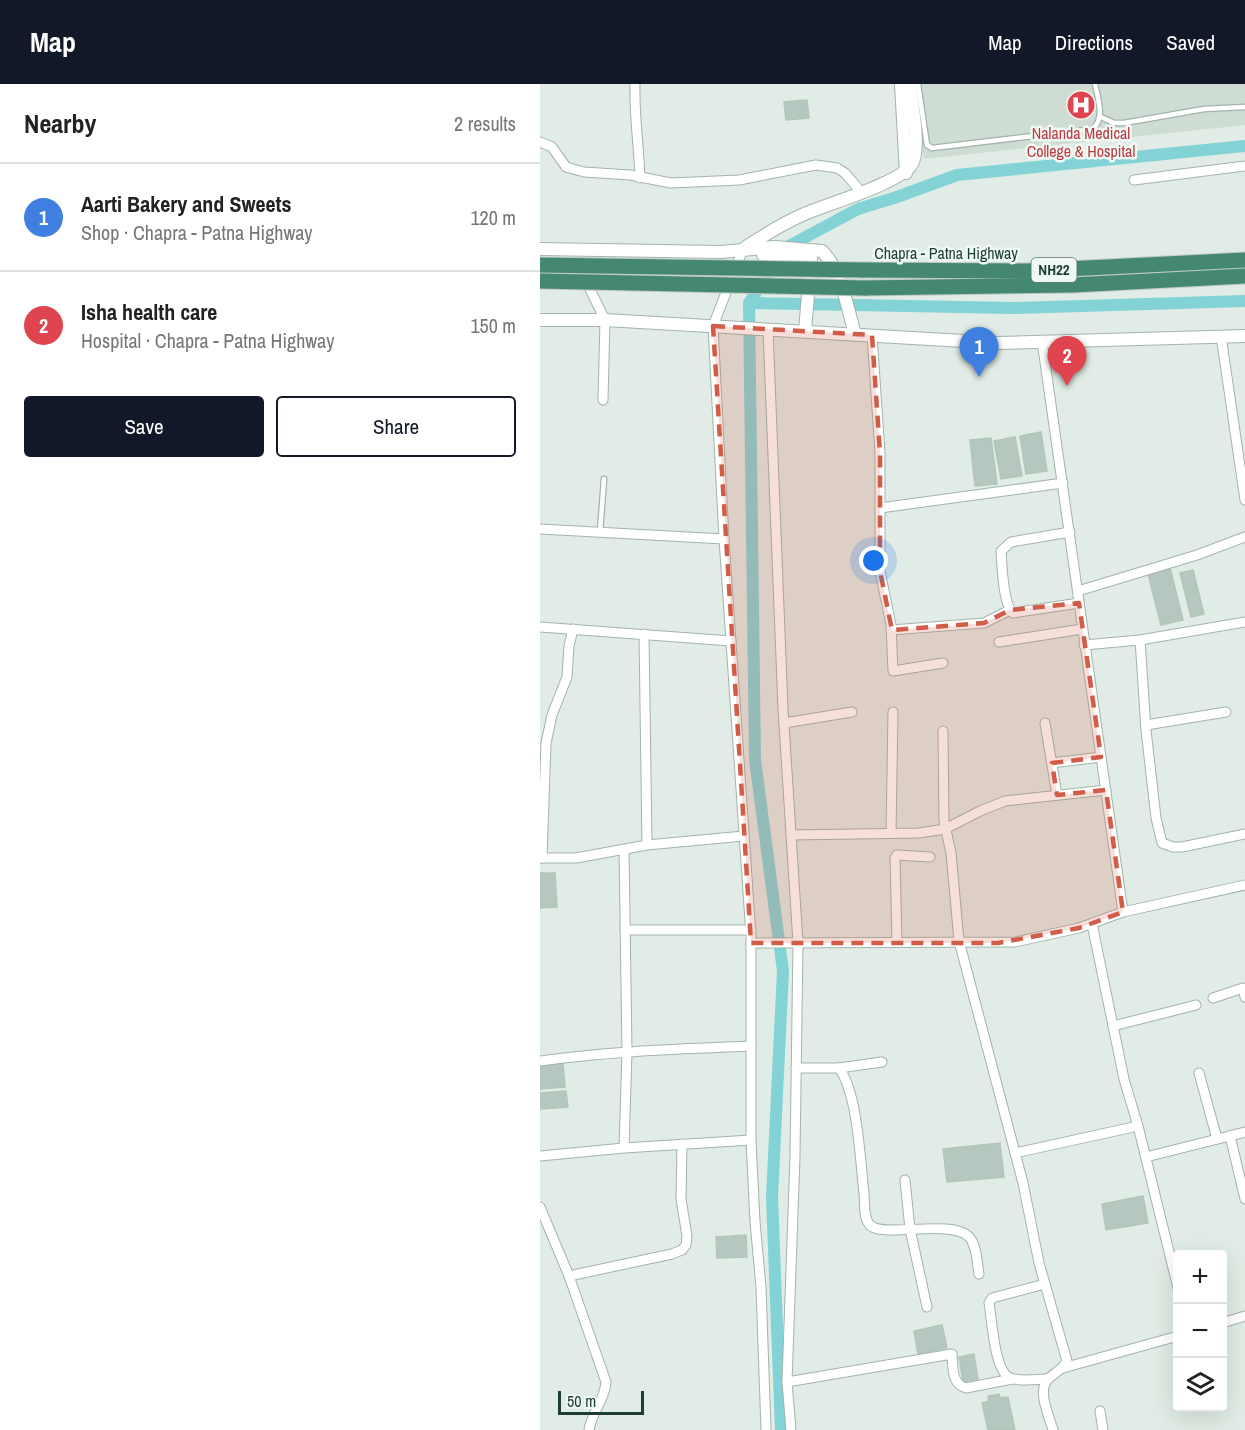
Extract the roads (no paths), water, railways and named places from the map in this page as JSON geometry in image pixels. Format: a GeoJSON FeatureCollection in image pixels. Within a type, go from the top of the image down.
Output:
{"type":"FeatureCollection","features":[{"type":"Feature","properties":{"kind":"highway","name":"Chapra - Patna Highway"},"geometry":{"type":"LineString","coordinates":[[869,270],[1027,271],[1245,260]]}},
{"type":"Feature","properties":{"kind":"highway","name":"NH22"},"geometry":{"type":"LineString","coordinates":[[540,266],[869,270]]}},
{"type":"Feature","properties":{"kind":"highway"},"geometry":{"type":"LineString","coordinates":[[869,270],[869,288]]}},
{"type":"Feature","properties":{"kind":"highway","name":"Chapra - Patna Highway"},"geometry":{"type":"LineString","coordinates":[[869,288],[1073,285],[1245,276]]}},
{"type":"Feature","properties":{"kind":"highway","name":"NH22"},"geometry":{"type":"LineString","coordinates":[[540,281],[869,288]]}},
{"type":"Feature","properties":{"kind":"street"},"geometry":{"type":"LineString","coordinates":[[635,84],[640,178]]}},
{"type":"Feature","properties":{"kind":"street"},"geometry":{"type":"LineString","coordinates":[[900,84],[906,172]]}},
{"type":"Feature","properties":{"kind":"street"},"geometry":{"type":"LineString","coordinates":[[766,1430],[762,1287],[755,1229],[751,1140],[751,930],[724,539],[713,326],[742,252],[772,230],[906,172],[913,163],[915,146],[910,84]]}},
{"type":"Feature","properties":{"kind":"street"},"geometry":{"type":"LineString","coordinates":[[540,142],[552,147],[561,162],[573,170],[671,183],[739,180],[816,165],[837,168],[845,173],[861,192]]}},
{"type":"Feature","properties":{"kind":"street"},"geometry":{"type":"LineString","coordinates":[[1134,180],[1245,166]]}},
{"type":"Feature","properties":{"kind":"street"},"geometry":{"type":"LineString","coordinates":[[540,249],[822,251],[831,260],[855,334]]}},
{"type":"Feature","properties":{"kind":"street"},"geometry":{"type":"LineString","coordinates":[[576,249],[583,274],[605,320],[603,400]]}},
{"type":"Feature","properties":{"kind":"street"},"geometry":{"type":"LineString","coordinates":[[791,252],[811,258],[805,331]]}},
{"type":"Feature","properties":{"kind":"street"},"geometry":{"type":"LineString","coordinates":[[540,320],[605,320],[727,326],[998,343],[1245,336]]}},
{"type":"Feature","properties":{"kind":"street"},"geometry":{"type":"LineString","coordinates":[[765,329],[795,943],[796,1068],[788,1382],[791,1430]]}},
{"type":"Feature","properties":{"kind":"street"},"geometry":{"type":"LineString","coordinates":[[872,335],[880,453],[880,571],[891,630],[893,671],[943,663]]}},
{"type":"Feature","properties":{"kind":"street"},"geometry":{"type":"LineString","coordinates":[[1221,336],[1245,500]]}},
{"type":"Feature","properties":{"kind":"street"},"geometry":{"type":"LineString","coordinates":[[1042,341],[1123,912]]}},
{"type":"Feature","properties":{"kind":"street"},"geometry":{"type":"LineString","coordinates":[[880,508],[1063,483]]}},
{"type":"Feature","properties":{"kind":"street"},"geometry":{"type":"LineString","coordinates":[[540,529],[724,539]]}},
{"type":"Feature","properties":{"kind":"street"},"geometry":{"type":"LineString","coordinates":[[1010,610],[1002,561],[1002,551],[1005,546],[1020,540],[1070,532]]}},
{"type":"Feature","properties":{"kind":"street"},"geometry":{"type":"LineString","coordinates":[[1078,591],[1197,555],[1245,537]]}},
{"type":"Feature","properties":{"kind":"street"},"geometry":{"type":"LineString","coordinates":[[1010,610],[1013,613],[1079,603]]}},
{"type":"Feature","properties":{"kind":"street"},"geometry":{"type":"LineString","coordinates":[[891,630],[984,623],[1010,610]]}},
{"type":"Feature","properties":{"kind":"street"},"geometry":{"type":"LineString","coordinates":[[1084,645],[1140,640],[1245,622]]}},
{"type":"Feature","properties":{"kind":"street"},"geometry":{"type":"LineString","coordinates":[[540,627],[731,641]]}},
{"type":"Feature","properties":{"kind":"street"},"geometry":{"type":"LineString","coordinates":[[573,629],[569,646],[567,677],[552,715],[546,743],[541,858],[576,858],[647,845],[744,836]]}},
{"type":"Feature","properties":{"kind":"street"},"geometry":{"type":"LineString","coordinates":[[999,642],[1082,629]]}},
{"type":"Feature","properties":{"kind":"street"},"geometry":{"type":"LineString","coordinates":[[644,634],[647,845]]}},
{"type":"Feature","properties":{"kind":"street"},"geometry":{"type":"LineString","coordinates":[[1140,640],[1156,818],[1162,843],[1182,847],[1245,834]]}},
{"type":"Feature","properties":{"kind":"street"},"geometry":{"type":"LineString","coordinates":[[784,723],[852,712]]}},
{"type":"Feature","properties":{"kind":"street"},"geometry":{"type":"LineString","coordinates":[[891,833],[893,712]]}},
{"type":"Feature","properties":{"kind":"street"},"geometry":{"type":"LineString","coordinates":[[1146,725],[1226,712]]}},
{"type":"Feature","properties":{"kind":"street"},"geometry":{"type":"LineString","coordinates":[[1046,723],[1057,795]]}},
{"type":"Feature","properties":{"kind":"street"},"geometry":{"type":"LineString","coordinates":[[944,730],[945,829],[951,853],[959,941],[1067,1361],[1063,1368]]}},
{"type":"Feature","properties":{"kind":"street"},"geometry":{"type":"LineString","coordinates":[[1052,763],[1101,758]]}},
{"type":"Feature","properties":{"kind":"street"},"geometry":{"type":"LineString","coordinates":[[791,835],[919,833],[945,829],[1005,801],[1106,790]]}},
{"type":"Feature","properties":{"kind":"street"},"geometry":{"type":"LineString","coordinates":[[624,849],[627,1052],[624,1148]]}},
{"type":"Feature","properties":{"kind":"street"},"geometry":{"type":"LineString","coordinates":[[897,942],[895,858],[897,855],[930,857]]}},
{"type":"Feature","properties":{"kind":"street"},"geometry":{"type":"LineString","coordinates":[[751,943],[1015,942],[1092,924],[1123,912],[1245,885]]}},
{"type":"Feature","properties":{"kind":"street"},"geometry":{"type":"LineString","coordinates":[[1092,924],[1126,1089],[1138,1126],[1173,1268]]}},
{"type":"Feature","properties":{"kind":"street"},"geometry":{"type":"LineString","coordinates":[[625,930],[751,930]]}},
{"type":"Feature","properties":{"kind":"street"},"geometry":{"type":"LineString","coordinates":[[1213,998],[1243,988],[1245,997]]}},
{"type":"Feature","properties":{"kind":"street"},"geometry":{"type":"LineString","coordinates":[[1113,1026],[1196,1005]]}},
{"type":"Feature","properties":{"kind":"street"},"geometry":{"type":"LineString","coordinates":[[540,1061],[627,1052],[751,1046]]}},
{"type":"Feature","properties":{"kind":"street"},"geometry":{"type":"LineString","coordinates":[[796,1068],[839,1068],[882,1062]]}},
{"type":"Feature","properties":{"kind":"street"},"geometry":{"type":"LineString","coordinates":[[839,1068],[846,1078],[851,1095],[869,1226],[877,1230],[961,1232],[969,1237],[974,1246],[979,1274]]}},
{"type":"Feature","properties":{"kind":"street"},"geometry":{"type":"LineString","coordinates":[[1199,1073],[1217,1139]]}},
{"type":"Feature","properties":{"kind":"street"},"geometry":{"type":"LineString","coordinates":[[1015,1153],[1138,1126]]}},
{"type":"Feature","properties":{"kind":"street"},"geometry":{"type":"LineString","coordinates":[[1146,1157],[1245,1132]]}},
{"type":"Feature","properties":{"kind":"street"},"geometry":{"type":"LineString","coordinates":[[1230,1136],[1245,1199]]}},
{"type":"Feature","properties":{"kind":"street"},"geometry":{"type":"LineString","coordinates":[[540,1156],[751,1140]]}},
{"type":"Feature","properties":{"kind":"street"},"geometry":{"type":"LineString","coordinates":[[569,1275],[682,1250],[686,1245],[687,1236],[681,1199],[682,1144]]}},
{"type":"Feature","properties":{"kind":"street"},"geometry":{"type":"LineString","coordinates":[[905,1179],[910,1229],[927,1307]]}},
{"type":"Feature","properties":{"kind":"street"},"geometry":{"type":"LineString","coordinates":[[540,1207],[569,1275],[606,1382],[605,1394],[591,1417],[589,1430]]}},
{"type":"Feature","properties":{"kind":"street"},"geometry":{"type":"LineString","coordinates":[[1012,1378],[1005,1374],[1000,1364],[989,1303],[992,1298],[1046,1284]]}},
{"type":"Feature","properties":{"kind":"street"},"geometry":{"type":"LineString","coordinates":[[1227,1321],[1245,1316]]}},
{"type":"Feature","properties":{"kind":"street"},"geometry":{"type":"LineString","coordinates":[[1053,1430],[1043,1391],[1048,1379],[1063,1368],[1173,1337]]}},
{"type":"Feature","properties":{"kind":"street"},"geometry":{"type":"LineString","coordinates":[[788,1382],[952,1354],[954,1378],[960,1386],[966,1388],[1012,1378],[1048,1379]]}},
{"type":"Feature","properties":{"kind":"street"},"geometry":{"type":"LineString","coordinates":[[1100,1411],[1103,1430]]}},
{"type":"Feature","properties":{"kind":"lane"},"geometry":{"type":"LineString","coordinates":[[918,84],[927,146],[932,148],[1093,129],[1101,117],[1095,84]]}},
{"type":"Feature","properties":{"kind":"lane"},"geometry":{"type":"LineString","coordinates":[[1101,117],[1114,123],[1124,123],[1204,109],[1245,108]]}},
{"type":"Feature","properties":{"kind":"lane"},"geometry":{"type":"LineString","coordinates":[[600,532],[604,479]]}},
{"type":"Feature","properties":{"kind":"waterway"},"geometry":{"type":"LineString","coordinates":[[781,1430],[772,1197],[783,971],[755,760],[749,303],[787,247],[858,209],[957,175],[1245,146]]}},
{"type":"Feature","properties":{"kind":"waterway"},"geometry":{"type":"LineString","coordinates":[[749,303],[1012,308],[1245,301]]}},
{"type":"Feature","properties":{"kind":"place","name":"Nalanda Medical College & Hospital"},"geometry":{"type":"Point","coordinates":[1081,105]}},
{"type":"Feature","properties":{"kind":"place","name":"Aarti Bakery and Sweets"},"geometry":{"type":"Point","coordinates":[979,377]}},
{"type":"Feature","properties":{"kind":"place","name":"Isha health care"},"geometry":{"type":"Point","coordinates":[1067,386]}}]}
